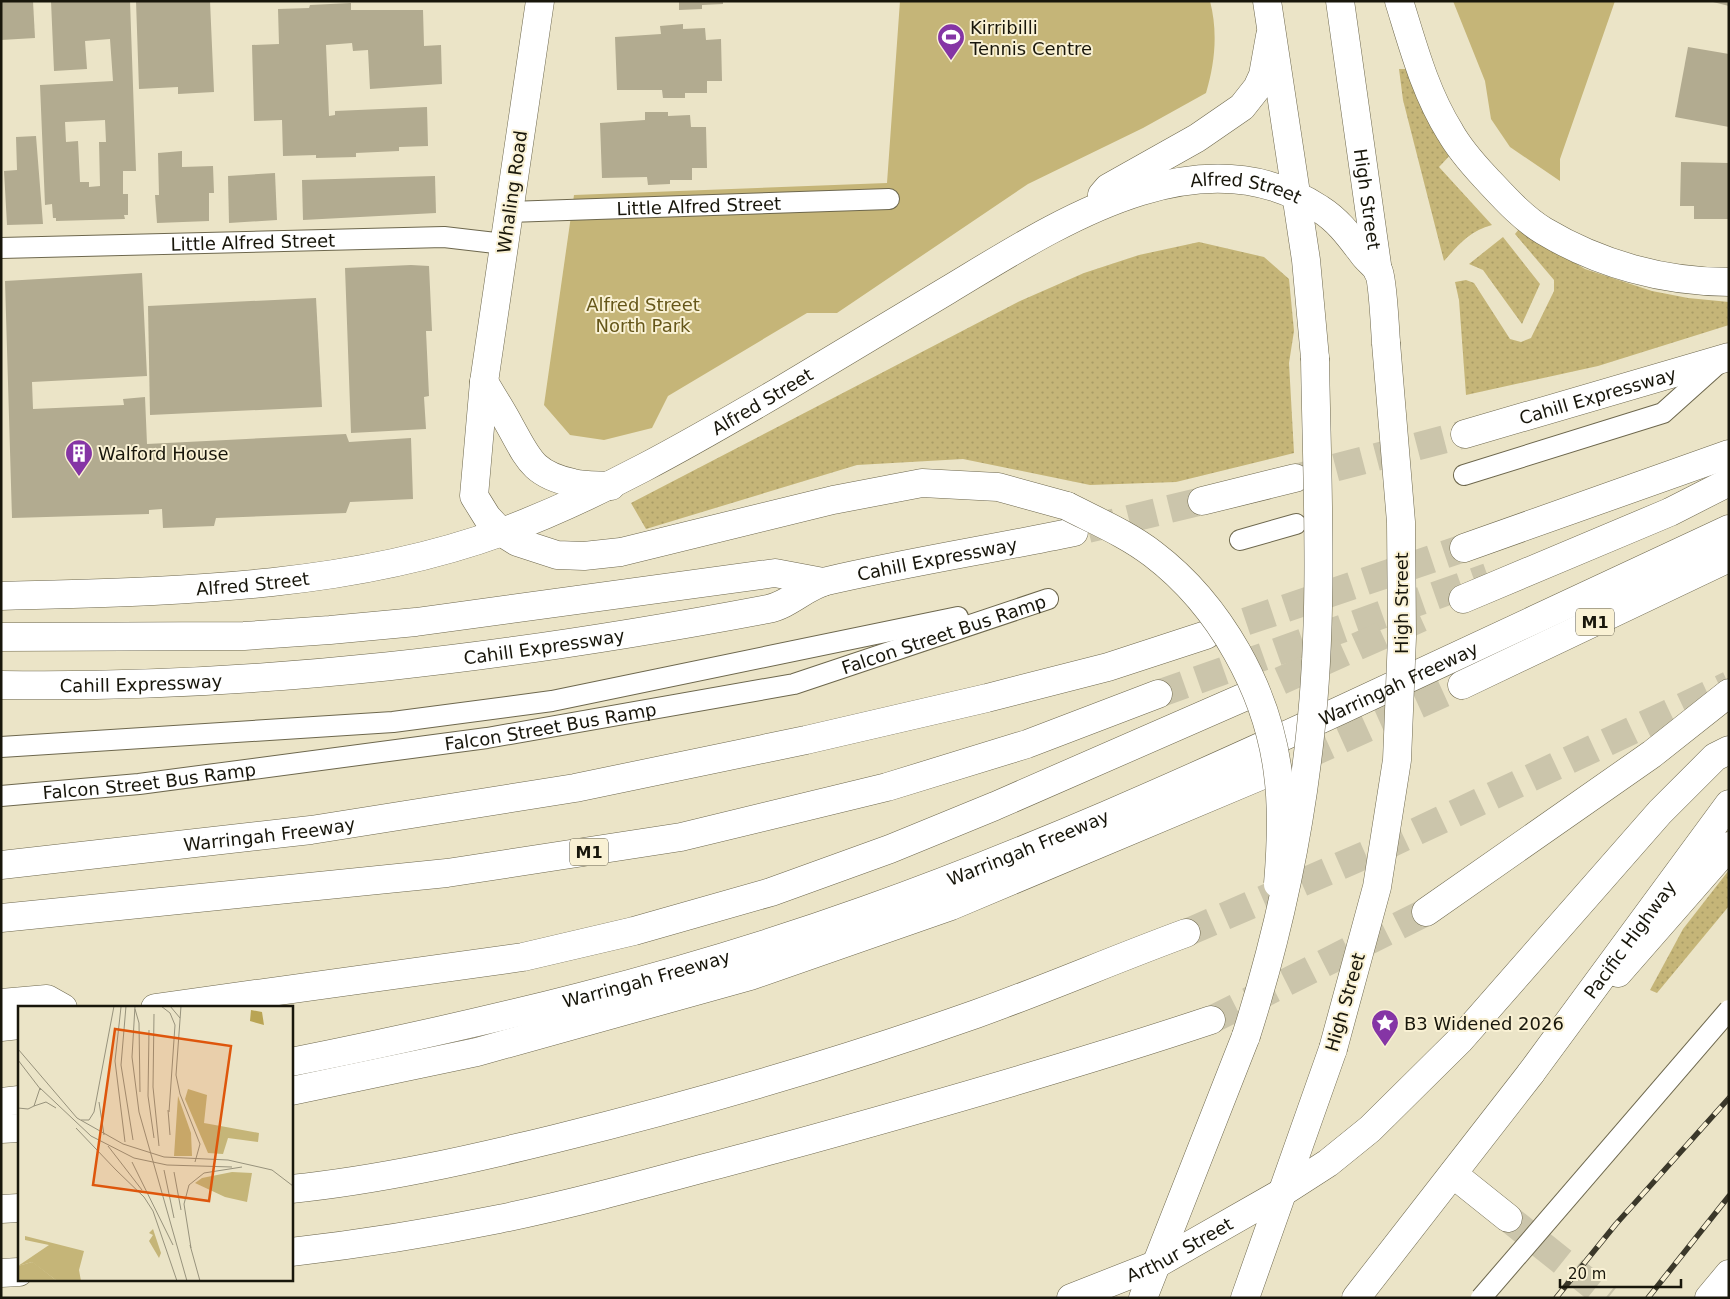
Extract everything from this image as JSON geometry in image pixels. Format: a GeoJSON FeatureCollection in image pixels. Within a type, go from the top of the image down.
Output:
{"type":"FeatureCollection","features":[{"type":"Feature","properties":{"kind":"main road","name":"Whaling Road"},"geometry":{"type":"LineString","coordinates":[[501,532],[487,517],[474,496],[484,382],[540,1]]}},
{"type":"Feature","properties":{"kind":"main road"},"geometry":{"type":"LineString","coordinates":[[1143,1298],[1246,1036],[1254,1011],[1294,851],[1310,736],[1319,568],[1315,358],[1310,293],[1270,36],[1267,1]]}},
{"type":"Feature","properties":{"kind":"main road","name":"High Street"},"geometry":{"type":"LineString","coordinates":[[1283,1192],[1332,1048],[1376,887],[1397,760],[1402,637],[1401,522],[1394,409],[1378,272],[1340,1]]}},
{"type":"Feature","properties":{"kind":"main road"},"geometry":{"type":"LineString","coordinates":[[1399,1],[1434,103],[1450,133],[1470,160],[1500,193],[1543,230],[1584,251],[1630,269],[1671,278],[1729,282]]}},
{"type":"Feature","properties":{"kind":"main road"},"geometry":{"type":"LineString","coordinates":[[1086,212],[1108,188],[1197,138],[1242,108],[1257,88],[1263,75],[1270,36]]}},
{"type":"Feature","properties":{"kind":"main road","name":"Alfred Street"},"geometry":{"type":"LineString","coordinates":[[1,596],[130,592],[275,581],[400,561],[501,532],[611,486],[778,392],[1014,250],[1086,212],[1128,195],[1162,185],[1194,179],[1247,182],[1296,194],[1333,217],[1378,272]]}},
{"type":"Feature","properties":{"kind":"main road","name":"Cahill Expressway"},"geometry":{"type":"LineString","coordinates":[[1465,434],[1725,358]]}},
{"type":"Feature","properties":{"kind":"main road"},"geometry":{"type":"LineString","coordinates":[[484,382],[518,445],[534,465],[551,476],[574,484],[611,486]]}},
{"type":"Feature","properties":{"kind":"main road"},"geometry":{"type":"LineString","coordinates":[[1464,548],[1729,454]]}},
{"type":"Feature","properties":{"kind":"main road"},"geometry":{"type":"LineString","coordinates":[[1202,502],[1295,478]]}},
{"type":"Feature","properties":{"kind":"main road"},"geometry":{"type":"LineString","coordinates":[[1463,599],[1670,512],[1729,482]]}},
{"type":"Feature","properties":{"kind":"main road"},"geometry":{"type":"LineString","coordinates":[[501,532],[517,542],[557,555],[584,556],[621,552],[833,500],[922,484],[980,484],[998,487],[1066,506],[1130,538],[1154,555],[1205,604],[1233,648],[1262,710],[1278,773],[1280,861],[1275,911],[1254,1011]]}},
{"type":"Feature","properties":{"kind":"main road","name":"Warringah Freeway"},"geometry":{"type":"LineString","coordinates":[[292,1062],[434,1034],[573,1000],[721,959],[867,910],[1026,849],[1156,793],[1729,529]]}},
{"type":"Feature","properties":{"kind":"main road","name":"Cahill Expressway"},"geometry":{"type":"LineString","coordinates":[[1,685],[171,684],[394,667],[533,648],[773,608],[823,582],[1074,532]]}},
{"type":"Feature","properties":{"kind":"main road","name":"Warringah Freeway"},"geometry":{"type":"LineString","coordinates":[[1462,685],[1729,558]]}},
{"type":"Feature","properties":{"kind":"main road"},"geometry":{"type":"LineString","coordinates":[[1,637],[272,634],[416,622],[775,573],[823,582]]}},
{"type":"Feature","properties":{"kind":"main road","name":"Warringah Freeway"},"geometry":{"type":"LineString","coordinates":[[1,865],[311,830],[575,788],[806,740],[987,698],[1108,667],[1206,635]]}},
{"type":"Feature","properties":{"kind":"main road"},"geometry":{"type":"LineString","coordinates":[[1426,912],[1652,754],[1729,693]]}},
{"type":"Feature","properties":{"kind":"main road","name":"M1"},"geometry":{"type":"LineString","coordinates":[[1,918],[447,873],[681,838],[887,787],[1027,744],[1158,694]]}},
{"type":"Feature","properties":{"kind":"main road"},"geometry":{"type":"LineString","coordinates":[[169,1006],[523,957],[634,931],[762,895],[890,849],[1242,698]]}},
{"type":"Feature","properties":{"kind":"main road","name":"Arthur Street"},"geometry":{"type":"LineString","coordinates":[[1071,1298],[1155,1265],[1283,1192],[1328,1163],[1370,1129],[1460,1040],[1660,812],[1715,757],[1729,750]]}},
{"type":"Feature","properties":{"kind":"main road","name":"Warringah Freeway"},"geometry":{"type":"LineString","coordinates":[[292,1091],[477,1052],[626,1012],[759,973],[951,906],[1265,774]]}},
{"type":"Feature","properties":{"kind":"main road","name":"Pacific Highway"},"geometry":{"type":"LineString","coordinates":[[1356,1298],[1530,1073],[1729,804]]}},
{"type":"Feature","properties":{"kind":"main road","name":"Pacific Highway"},"geometry":{"type":"LineString","coordinates":[[1530,1073],[1729,846]]}},
{"type":"Feature","properties":{"kind":"main road"},"geometry":{"type":"LineString","coordinates":[[292,1189],[383,1176],[508,1150],[630,1121],[748,1088],[976,1013],[1186,933]]}},
{"type":"Feature","properties":{"kind":"main road"},"geometry":{"type":"LineString","coordinates":[[1,1003],[47,999],[59,1006]]}},
{"type":"Feature","properties":{"kind":"main road"},"geometry":{"type":"LineString","coordinates":[[292,1252],[349,1245],[499,1219],[651,1182],[943,1104],[1097,1058],[1211,1020]]}},
{"type":"Feature","properties":{"kind":"main road"},"geometry":{"type":"LineString","coordinates":[[1,1026],[18,1025]]}},
{"type":"Feature","properties":{"kind":"main road"},"geometry":{"type":"LineString","coordinates":[[1,1102],[18,1100]]}},
{"type":"Feature","properties":{"kind":"main road"},"geometry":{"type":"LineString","coordinates":[[1,1130],[18,1128]]}},
{"type":"Feature","properties":{"kind":"main road"},"geometry":{"type":"LineString","coordinates":[[1453,1174],[1508,1218]]}},
{"type":"Feature","properties":{"kind":"main road"},"geometry":{"type":"LineString","coordinates":[[1245,1298],[1283,1192]]}},
{"type":"Feature","properties":{"kind":"main road"},"geometry":{"type":"LineString","coordinates":[[1,1209],[18,1208]]}},
{"type":"Feature","properties":{"kind":"main road"},"geometry":{"type":"LineString","coordinates":[[1,1273],[18,1272]]}},
{"type":"Feature","properties":{"kind":"main road"},"geometry":{"type":"LineString","coordinates":[[1709,1298],[1729,1274]]}},
{"type":"Feature","properties":{"kind":"lane","name":"Little Alfred Street"},"geometry":{"type":"LineString","coordinates":[[509,212],[888,199]]}},
{"type":"Feature","properties":{"kind":"lane","name":"Little Alfred Street"},"geometry":{"type":"LineString","coordinates":[[1,248],[444,237],[504,244]]}},
{"type":"Feature","properties":{"kind":"lane"},"geometry":{"type":"LineString","coordinates":[[1464,475],[1663,413],[1725,358]]}},
{"type":"Feature","properties":{"kind":"lane"},"geometry":{"type":"LineString","coordinates":[[1240,540],[1296,524]]}},
{"type":"Feature","properties":{"kind":"lane","name":"Falcon Street Bus Ramp"},"geometry":{"type":"LineString","coordinates":[[1,747],[393,722],[552,701],[1048,599],[794,684],[487,738],[139,784],[1,796]]}},
{"type":"Feature","properties":{"kind":"lane"},"geometry":{"type":"LineString","coordinates":[[1481,1298],[1729,1010]]}},
{"type":"Feature","properties":{"kind":"green space","name":"Alfred Street North Park"},"geometry":{"type":"Polygon","coordinates":[[[900,1],[1210,1],[1215,36],[1212,70],[1206,93],[1143,128],[1028,184],[837,313],[807,313],[668,396],[652,428],[604,440],[570,435],[544,405],[574,195],[887,183],[900,1]]]}},
{"type":"Feature","properties":{"kind":"green space"},"geometry":{"type":"Polygon","coordinates":[[[1453,1],[1615,1],[1560,159],[1560,181],[1510,147],[1491,119],[1485,81],[1453,1]]]}},
{"type":"Feature","properties":{"kind":"green space"},"geometry":{"type":"Polygon","coordinates":[[[1399,69],[1410,69],[1454,151],[1439,167],[1492,225],[1471,235],[1444,261],[1403,100],[1399,69]]]}},
{"type":"Feature","properties":{"kind":"green space"},"geometry":{"type":"Polygon","coordinates":[[[1519,229],[1585,269],[1652,291],[1688,298],[1729,302],[1729,325],[1598,366],[1466,395],[1459,300],[1455,282],[1466,280],[1474,283],[1510,339],[1521,342],[1531,338],[1554,291],[1554,280],[1515,234],[1519,229]]]}},
{"type":"Feature","properties":{"kind":"green space"},"geometry":{"type":"Polygon","coordinates":[[[1503,237],[1540,284],[1522,324],[1483,270],[1469,264],[1503,237]]]}},
{"type":"Feature","properties":{"kind":"green space"},"geometry":{"type":"Polygon","coordinates":[[[1199,242],[1264,257],[1289,279],[1294,331],[1289,363],[1294,453],[1176,482],[1090,485],[963,459],[857,465],[646,529],[631,503],[1020,301],[1084,273],[1139,255],[1199,242]]]}},
{"type":"Feature","properties":{"kind":"green space"},"geometry":{"type":"Polygon","coordinates":[[[1729,870],[1729,906],[1657,993],[1650,990],[1683,929],[1729,870]]]}},
{"type":"Feature","properties":{"kind":"building"},"geometry":{"type":"Polygon","coordinates":[[[1,1],[33,1],[35,38],[1,40],[1,1]]]}},
{"type":"Feature","properties":{"kind":"building"},"geometry":{"type":"Polygon","coordinates":[[[51,1],[130,1],[136,171],[123,171],[123,194],[128,194],[128,215],[124,215],[125,219],[56,221],[56,218],[53,218],[52,204],[45,205],[40,85],[113,81],[110,39],[85,41],[87,69],[54,71],[51,1]],[[105,120],[65,122],[66,142],[78,141],[80,182],[89,182],[89,187],[100,186],[99,142],[106,142],[105,120]]]}},
{"type":"Feature","properties":{"kind":"building"},"geometry":{"type":"Polygon","coordinates":[[[136,1],[210,1],[214,92],[178,94],[178,87],[139,89],[136,1]]]}},
{"type":"Feature","properties":{"kind":"building"},"geometry":{"type":"Polygon","coordinates":[[[679,1],[723,1],[723,4],[702,5],[702,9],[679,10],[679,1]]]}},
{"type":"Feature","properties":{"kind":"building"},"geometry":{"type":"Polygon","coordinates":[[[1713,1],[1729,1],[1729,6],[1713,2],[1713,1]]]}},
{"type":"Feature","properties":{"kind":"building"},"geometry":{"type":"Polygon","coordinates":[[[351,3],[351,10],[423,10],[424,46],[441,45],[442,84],[370,89],[368,50],[353,51],[352,43],[326,45],[329,116],[335,115],[335,111],[427,107],[428,146],[399,147],[399,151],[356,153],[356,157],[316,158],[316,155],[283,156],[282,120],[254,121],[252,45],[279,44],[278,9],[309,8],[310,5],[351,3]]]}},
{"type":"Feature","properties":{"kind":"building"},"geometry":{"type":"Polygon","coordinates":[[[683,24],[683,29],[705,28],[706,40],[721,39],[722,81],[707,81],[707,93],[685,93],[685,98],[663,98],[662,90],[617,90],[615,37],[661,34],[660,26],[683,24]]]}},
{"type":"Feature","properties":{"kind":"building"},"geometry":{"type":"Polygon","coordinates":[[[1688,47],[1729,54],[1729,127],[1675,117],[1688,47]]]}},
{"type":"Feature","properties":{"kind":"building"},"geometry":{"type":"Polygon","coordinates":[[[645,112],[668,112],[668,116],[690,115],[691,127],[706,127],[707,168],[692,168],[692,180],[670,180],[670,184],[648,185],[647,177],[602,178],[600,123],[645,120],[645,112]]]}},
{"type":"Feature","properties":{"kind":"building"},"geometry":{"type":"Polygon","coordinates":[[[36,136],[43,224],[7,225],[4,171],[17,170],[16,137],[36,136]]]}},
{"type":"Feature","properties":{"kind":"building"},"geometry":{"type":"Polygon","coordinates":[[[182,151],[182,167],[213,166],[214,193],[209,193],[209,221],[157,223],[155,195],[159,195],[158,153],[182,151]]]}},
{"type":"Feature","properties":{"kind":"building"},"geometry":{"type":"Polygon","coordinates":[[[1681,162],[1729,163],[1729,219],[1694,219],[1694,206],[1680,206],[1681,162]]]}},
{"type":"Feature","properties":{"kind":"building"},"geometry":{"type":"Polygon","coordinates":[[[275,173],[277,220],[229,223],[228,176],[275,173]]]}},
{"type":"Feature","properties":{"kind":"building"},"geometry":{"type":"Polygon","coordinates":[[[435,176],[436,213],[303,220],[302,180],[435,176]]]}},
{"type":"Feature","properties":{"kind":"building"},"geometry":{"type":"Polygon","coordinates":[[[429,266],[432,331],[426,331],[429,396],[424,397],[426,429],[351,433],[345,268],[429,266]]]}},
{"type":"Feature","properties":{"kind":"building"},"geometry":{"type":"Polygon","coordinates":[[[142,273],[147,376],[32,382],[33,409],[124,405],[123,399],[145,397],[147,444],[346,434],[349,442],[411,438],[413,499],[350,502],[346,513],[216,518],[214,526],[163,528],[162,509],[149,510],[149,514],[12,518],[5,281],[142,273]]]}},
{"type":"Feature","properties":{"kind":"building"},"geometry":{"type":"Polygon","coordinates":[[[316,298],[322,407],[150,415],[148,306],[316,298]]]}},
{"type":"Feature","properties":{"kind":"tunnel"},"geometry":{"type":"LineString","coordinates":[[1295,478],[1465,434]]}},
{"type":"Feature","properties":{"kind":"tunnel"},"geometry":{"type":"LineString","coordinates":[[1088,529],[1202,501]]}},
{"type":"Feature","properties":{"kind":"tunnel"},"geometry":{"type":"LineString","coordinates":[[1206,635],[1464,548]]}},
{"type":"Feature","properties":{"kind":"tunnel"},"geometry":{"type":"LineString","coordinates":[[1158,694],[1488,577]]}},
{"type":"Feature","properties":{"kind":"tunnel"},"geometry":{"type":"LineString","coordinates":[[1242,698],[1421,618]]}},
{"type":"Feature","properties":{"kind":"tunnel"},"geometry":{"type":"LineString","coordinates":[[1265,774],[1462,685]]}},
{"type":"Feature","properties":{"kind":"tunnel"},"geometry":{"type":"LineString","coordinates":[[1186,933],[1379,849],[1729,685]]}},
{"type":"Feature","properties":{"kind":"tunnel"},"geometry":{"type":"LineString","coordinates":[[1211,1020],[1426,912]]}},
{"type":"Feature","properties":{"kind":"tunnel"},"geometry":{"type":"LineString","coordinates":[[1508,1218],[1608,1298]]}},
{"type":"Feature","properties":{"kind":"railway"},"geometry":{"type":"LineString","coordinates":[[1556,1298],[1616,1224],[1729,1098]]}},
{"type":"Feature","properties":{"kind":"railway"},"geometry":{"type":"LineString","coordinates":[[1648,1298],[1729,1196]]}},
{"type":"Feature","properties":{"kind":"place","name":"Kirribilli Tennis Centre"},"geometry":{"type":"Point","coordinates":[951,61]}},
{"type":"Feature","properties":{"kind":"place","name":"Walford House"},"geometry":{"type":"Point","coordinates":[79,477]}},
{"type":"Feature","properties":{"kind":"place","name":"B3 Widened 2026"},"geometry":{"type":"Point","coordinates":[1385,1047]}}]}
